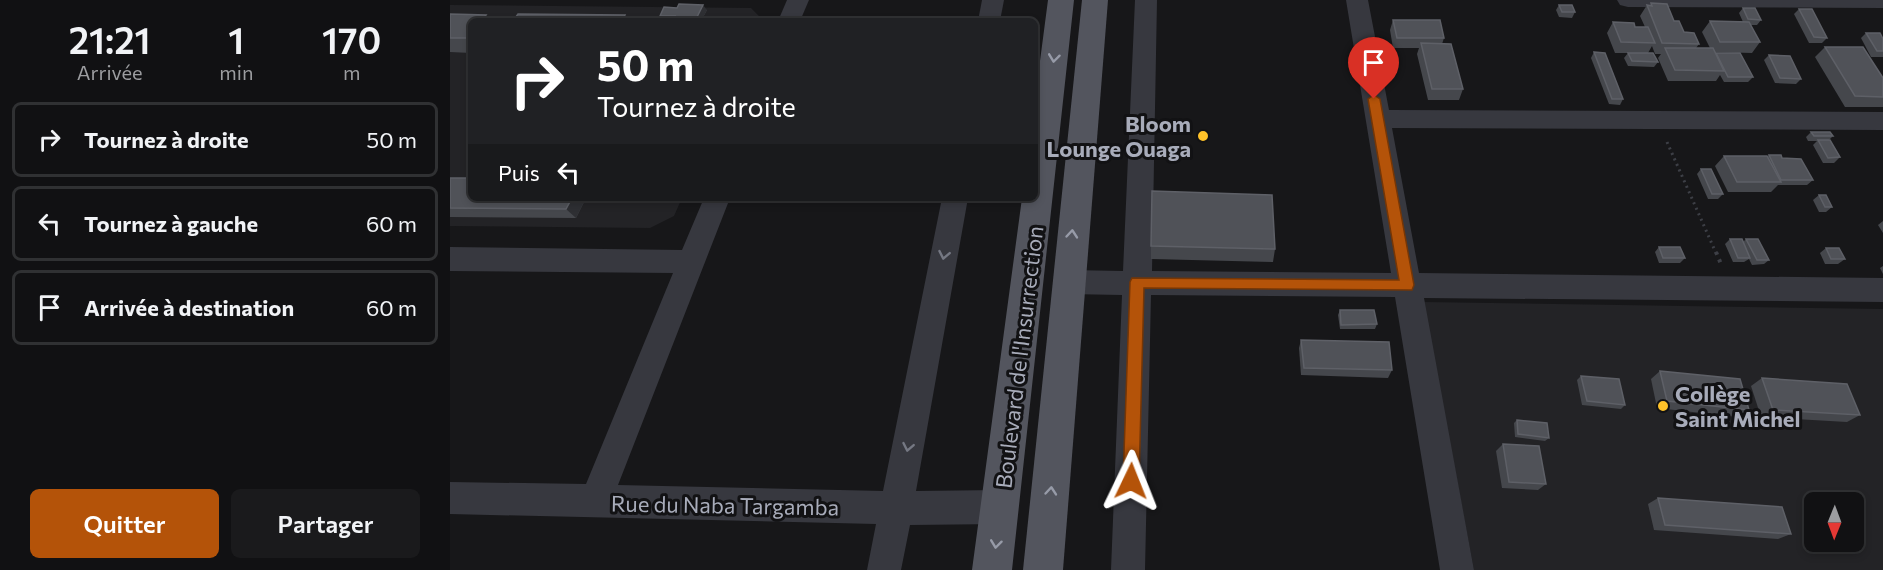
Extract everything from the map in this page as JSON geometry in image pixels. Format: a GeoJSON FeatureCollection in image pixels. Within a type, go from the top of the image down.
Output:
{"type":"FeatureCollection","features":[{"type":"Feature","properties":{"kind":"main road","name":"Boulevard de l'Insurrection"},"geometry":{"type":"LineString","coordinates":[[1038,191],[1061,0]]}},
{"type":"Feature","properties":{"kind":"main road","name":"Boulevard de l'Insurrection"},"geometry":{"type":"LineString","coordinates":[[1043,570],[1095,0]]}},
{"type":"Feature","properties":{"kind":"main road","name":"Boulevard de l'Insurrection"},"geometry":{"type":"LineString","coordinates":[[992,570],[1037,201]]}},
{"type":"Feature","properties":{"kind":"street"},"geometry":{"type":"LineString","coordinates":[[790,18],[798,0]]}},
{"type":"Feature","properties":{"kind":"street"},"geometry":{"type":"LineString","coordinates":[[990,18],[993,0]]}},
{"type":"Feature","properties":{"kind":"street"},"geometry":{"type":"LineString","coordinates":[[1128,570],[1146,0]]}},
{"type":"Feature","properties":{"kind":"street"},"geometry":{"type":"LineString","coordinates":[[1357,0],[1456,570]]}},
{"type":"Feature","properties":{"kind":"street"},"geometry":{"type":"LineString","coordinates":[[1628,0],[1883,2]]}},
{"type":"Feature","properties":{"kind":"street"},"geometry":{"type":"LineString","coordinates":[[1377,118],[1883,121]]}},
{"type":"Feature","properties":{"kind":"street"},"geometry":{"type":"LineString","coordinates":[[595,502],[716,201]]}},
{"type":"Feature","properties":{"kind":"street"},"geometry":{"type":"LineString","coordinates":[[884,570],[954,201]]}},
{"type":"Feature","properties":{"kind":"street"},"geometry":{"type":"LineString","coordinates":[[450,259],[691,262]]}},
{"type":"Feature","properties":{"kind":"street"},"geometry":{"type":"LineString","coordinates":[[1068,282],[1883,290]]}},
{"type":"Feature","properties":{"kind":"street","name":"Rue du Naba Targamba"},"geometry":{"type":"LineString","coordinates":[[450,498],[896,508],[1000,507]]}},
{"type":"Feature","properties":{"kind":"path"},"geometry":{"type":"LineString","coordinates":[[1656,120],[1733,290]]}},
{"type":"Feature","properties":{"kind":"shaded area"},"geometry":{"type":"Polygon","coordinates":[[[450,5],[751,8],[761,18],[468,18],[468,201],[681,201],[674,216],[650,228],[450,226],[450,5]]]}},
{"type":"Feature","properties":{"kind":"shaded area","name":"Collège Saint Michel"},"geometry":{"type":"Polygon","coordinates":[[[1423,302],[1883,309],[1883,570],[1474,570],[1423,302]]]}},
{"type":"Feature","properties":{"kind":"building"},"geometry":{"type":"Polygon","coordinates":[[[1651,3],[1667,4],[1674,21],[1679,21],[1684,32],[1694,33],[1699,44],[1662,43],[1647,5],[1652,6],[1651,3]]]}},
{"type":"Feature","properties":{"kind":"building"},"geometry":{"type":"Polygon","coordinates":[[[679,4],[703,5],[696,18],[660,16],[664,7],[677,8],[679,4]]]}},
{"type":"Feature","properties":{"kind":"building"},"geometry":{"type":"Polygon","coordinates":[[[1559,5],[1572,5],[1575,12],[1562,12],[1559,5]]]}},
{"type":"Feature","properties":{"kind":"building"},"geometry":{"type":"Polygon","coordinates":[[[1743,8],[1755,8],[1761,20],[1748,19],[1743,8]]]}},
{"type":"Feature","properties":{"kind":"building"},"geometry":{"type":"Polygon","coordinates":[[[1799,9],[1812,9],[1827,38],[1814,37],[1799,9]]]}},
{"type":"Feature","properties":{"kind":"building"},"geometry":{"type":"Polygon","coordinates":[[[450,14],[486,15],[484,18],[468,18],[468,38],[450,38],[450,14]]]}},
{"type":"Feature","properties":{"kind":"building"},"geometry":{"type":"Polygon","coordinates":[[[518,14],[625,15],[624,18],[515,18],[518,14]]]}},
{"type":"Feature","properties":{"kind":"building"},"geometry":{"type":"Polygon","coordinates":[[[1393,20],[1440,20],[1444,38],[1397,38],[1393,20]]]}},
{"type":"Feature","properties":{"kind":"building"},"geometry":{"type":"Polygon","coordinates":[[[1710,21],[1749,22],[1760,42],[1720,42],[1710,21]]]}},
{"type":"Feature","properties":{"kind":"building"},"geometry":{"type":"Polygon","coordinates":[[[1613,22],[1634,23],[1635,27],[1648,27],[1655,43],[1621,42],[1613,22]]]}},
{"type":"Feature","properties":{"kind":"building"},"geometry":{"type":"Polygon","coordinates":[[[1866,33],[1880,33],[1883,39],[1883,51],[1877,51],[1866,33]]]}},
{"type":"Feature","properties":{"kind":"building"},"geometry":{"type":"Polygon","coordinates":[[[1421,43],[1451,44],[1463,89],[1432,89],[1421,43]]]}},
{"type":"Feature","properties":{"kind":"building"},"geometry":{"type":"Polygon","coordinates":[[[1825,47],[1863,47],[1883,78],[1883,97],[1855,96],[1825,47]]]}},
{"type":"Feature","properties":{"kind":"building"},"geometry":{"type":"Polygon","coordinates":[[[1665,48],[1713,48],[1724,71],[1675,70],[1665,48]]]}},
{"type":"Feature","properties":{"kind":"building"},"geometry":{"type":"Polygon","coordinates":[[[1594,52],[1605,53],[1623,99],[1612,99],[1594,52]]]}},
{"type":"Feature","properties":{"kind":"building"},"geometry":{"type":"Polygon","coordinates":[[[1628,53],[1653,53],[1658,62],[1632,61],[1628,53]]]}},
{"type":"Feature","properties":{"kind":"building"},"geometry":{"type":"Polygon","coordinates":[[[1716,53],[1740,53],[1753,77],[1728,77],[1716,53]]]}},
{"type":"Feature","properties":{"kind":"building"},"geometry":{"type":"Polygon","coordinates":[[[1769,55],[1790,56],[1801,79],[1780,78],[1769,55]]]}},
{"type":"Feature","properties":{"kind":"building"},"geometry":{"type":"Polygon","coordinates":[[[1811,132],[1830,132],[1833,136],[1814,136],[1811,132]]]}},
{"type":"Feature","properties":{"kind":"building"},"geometry":{"type":"Polygon","coordinates":[[[1818,140],[1830,140],[1840,157],[1828,158],[1818,140]]]}},
{"type":"Feature","properties":{"kind":"building"},"geometry":{"type":"Polygon","coordinates":[[[1769,155],[1801,159],[1813,180],[1781,180],[1769,155]]]}},
{"type":"Feature","properties":{"kind":"building"},"geometry":{"type":"Polygon","coordinates":[[[1724,156],[1767,156],[1781,182],[1737,182],[1724,156]]]}},
{"type":"Feature","properties":{"kind":"building"},"geometry":{"type":"Polygon","coordinates":[[[1701,169],[1711,169],[1723,194],[1712,194],[1701,169]]]}},
{"type":"Feature","properties":{"kind":"building"},"geometry":{"type":"Polygon","coordinates":[[[450,178],[468,178],[468,201],[570,201],[566,209],[450,208],[450,178]]]}},
{"type":"Feature","properties":{"kind":"building"},"geometry":{"type":"Polygon","coordinates":[[[1152,191],[1272,195],[1275,249],[1151,246],[1152,191]]]}},
{"type":"Feature","properties":{"kind":"building"},"geometry":{"type":"Polygon","coordinates":[[[1819,195],[1826,195],[1832,207],[1825,207],[1819,195]]]}},
{"type":"Feature","properties":{"kind":"building"},"geometry":{"type":"Polygon","coordinates":[[[1730,239],[1742,239],[1750,258],[1738,258],[1730,239]]]}},
{"type":"Feature","properties":{"kind":"building"},"geometry":{"type":"Polygon","coordinates":[[[1746,239],[1758,239],[1769,260],[1757,260],[1746,239]]]}},
{"type":"Feature","properties":{"kind":"building"},"geometry":{"type":"Polygon","coordinates":[[[1659,247],[1680,247],[1685,258],[1663,258],[1659,247]]]}},
{"type":"Feature","properties":{"kind":"building"},"geometry":{"type":"Polygon","coordinates":[[[1826,248],[1839,248],[1845,259],[1831,259],[1826,248]]]}},
{"type":"Feature","properties":{"kind":"building"},"geometry":{"type":"Polygon","coordinates":[[[1340,310],[1374,310],[1377,324],[1341,325],[1340,310]]]}},
{"type":"Feature","properties":{"kind":"building"},"geometry":{"type":"Polygon","coordinates":[[[1301,340],[1389,342],[1392,370],[1304,368],[1301,340]]]}},
{"type":"Feature","properties":{"kind":"building"},"geometry":{"type":"Polygon","coordinates":[[[1660,371],[1740,379],[1749,410],[1667,401],[1660,371]]]}},
{"type":"Feature","properties":{"kind":"building"},"geometry":{"type":"Polygon","coordinates":[[[1581,376],[1619,379],[1625,405],[1587,401],[1581,376]]]}},
{"type":"Feature","properties":{"kind":"building"},"geometry":{"type":"Polygon","coordinates":[[[1762,378],[1847,384],[1860,415],[1773,410],[1762,378]]]}},
{"type":"Feature","properties":{"kind":"building"},"geometry":{"type":"Polygon","coordinates":[[[1517,420],[1547,423],[1549,438],[1518,434],[1517,420]]]}},
{"type":"Feature","properties":{"kind":"building"},"geometry":{"type":"Polygon","coordinates":[[[1503,444],[1539,446],[1546,484],[1509,482],[1503,444]]]}},
{"type":"Feature","properties":{"kind":"building"},"geometry":{"type":"Polygon","coordinates":[[[1658,498],[1782,507],[1791,534],[1665,525],[1658,498]]]}},
{"type":"Feature","properties":{"kind":"place","name":"Bloom Lounge Ouaga"},"geometry":{"type":"Point","coordinates":[1203,136]}},
{"type":"Feature","properties":{"kind":"place","name":"Collège Saint Michel"},"geometry":{"type":"Point","coordinates":[1663,406]}},
{"type":"Feature","properties":{"kind":"route"},"geometry":{"type":"LineString","coordinates":[[1131,481],[1137,282],[1407,285],[1374,99]]}}]}
